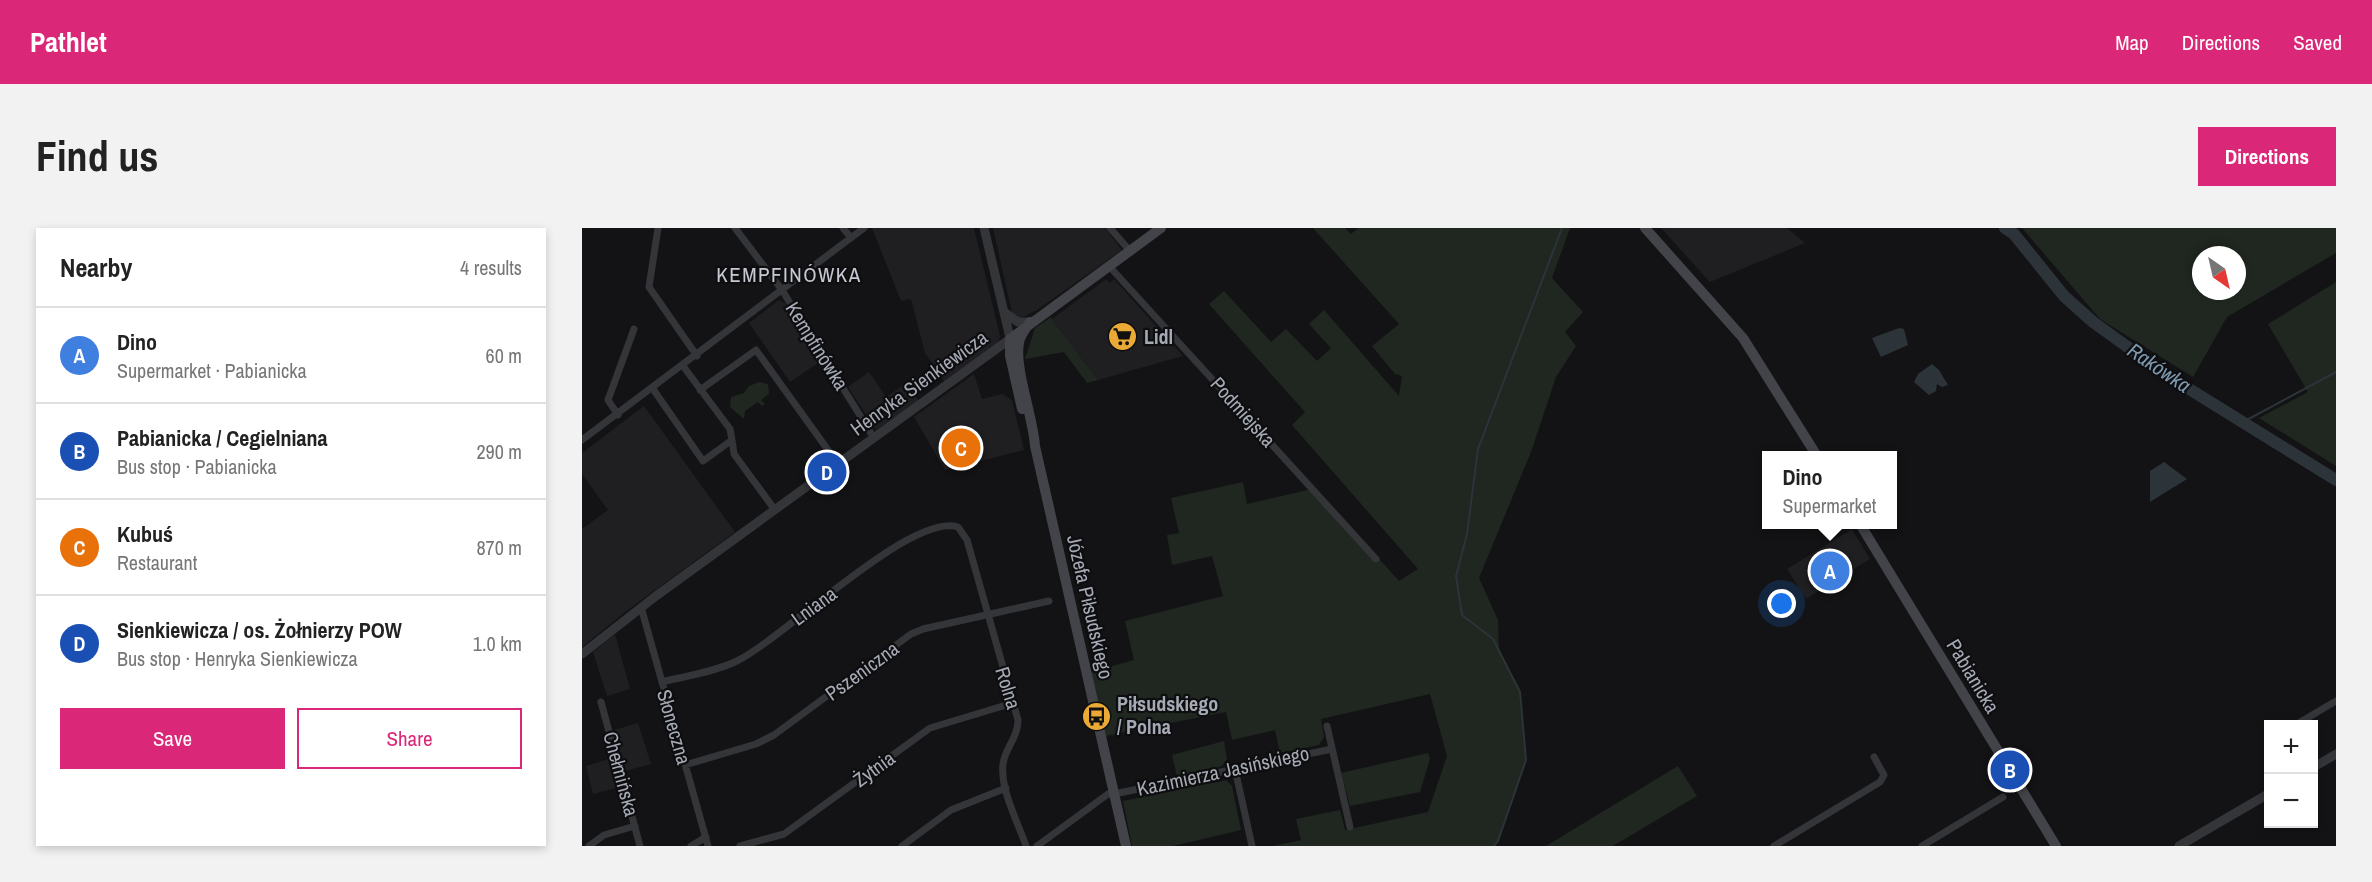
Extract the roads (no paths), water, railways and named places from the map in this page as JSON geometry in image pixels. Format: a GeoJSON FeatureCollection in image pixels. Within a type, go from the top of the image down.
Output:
{"type":"FeatureCollection","features":[{"type":"Feature","properties":{"kind":"main road","name":"Henryka Sienkiewicza"},"geometry":{"type":"LineString","coordinates":[[1010,339],[1030,322],[1161,228]]}},
{"type":"Feature","properties":{"kind":"main road"},"geometry":{"type":"LineString","coordinates":[[1644,228],[1743,338],[1814,451]]}},
{"type":"Feature","properties":{"kind":"main road"},"geometry":{"type":"LineString","coordinates":[[1014,358],[1019,341],[1030,322]]}},
{"type":"Feature","properties":{"kind":"main road","name":"Józefa Piłsudskiego"},"geometry":{"type":"LineString","coordinates":[[1010,339],[1032,420],[1035,446],[1126,846]]}},
{"type":"Feature","properties":{"kind":"main road","name":"Pabianicka"},"geometry":{"type":"LineString","coordinates":[[1862,529],[2056,846]]}},
{"type":"Feature","properties":{"kind":"street"},"geometry":{"type":"LineString","coordinates":[[658,228],[649,288],[697,356]]}},
{"type":"Feature","properties":{"kind":"street","name":"Kempfinówka"},"geometry":{"type":"LineString","coordinates":[[735,228],[782,290],[874,438]]}},
{"type":"Feature","properties":{"kind":"street"},"geometry":{"type":"LineString","coordinates":[[843,228],[850,238]]}},
{"type":"Feature","properties":{"kind":"street"},"geometry":{"type":"LineString","coordinates":[[582,440],[697,356],[864,228]]}},
{"type":"Feature","properties":{"kind":"street","name":"Józefa Piłsudskiego"},"geometry":{"type":"LineString","coordinates":[[984,228],[1010,339]]}},
{"type":"Feature","properties":{"kind":"street"},"geometry":{"type":"LineString","coordinates":[[1110,228],[1130,251]]}},
{"type":"Feature","properties":{"kind":"street","name":"Podmiejska"},"geometry":{"type":"LineString","coordinates":[[1109,266],[1376,559]]}},
{"type":"Feature","properties":{"kind":"street"},"geometry":{"type":"LineString","coordinates":[[1004,312],[1018,322],[1030,322]]}},
{"type":"Feature","properties":{"kind":"street"},"geometry":{"type":"LineString","coordinates":[[618,415],[608,400],[634,329]]}},
{"type":"Feature","properties":{"kind":"street","name":"Henryka Sienkiewicza"},"geometry":{"type":"LineString","coordinates":[[582,654],[641,607],[1010,339]]}},
{"type":"Feature","properties":{"kind":"street"},"geometry":{"type":"LineString","coordinates":[[700,390],[756,350],[838,464]]}},
{"type":"Feature","properties":{"kind":"street"},"geometry":{"type":"LineString","coordinates":[[995,350],[1014,358]]}},
{"type":"Feature","properties":{"kind":"street"},"geometry":{"type":"LineString","coordinates":[[683,366],[730,429],[734,454],[775,510]]}},
{"type":"Feature","properties":{"kind":"street"},"geometry":{"type":"LineString","coordinates":[[653,389],[703,461],[732,440]]}},
{"type":"Feature","properties":{"kind":"street","name":"Lniana"},"geometry":{"type":"LineString","coordinates":[[662,682],[735,662],[908,538],[947,525],[961,529]]}},
{"type":"Feature","properties":{"kind":"street","name":"Rolna"},"geometry":{"type":"LineString","coordinates":[[961,529],[967,540],[1013,703],[1018,731],[1003,763],[1006,789],[1026,846]]}},
{"type":"Feature","properties":{"kind":"street","name":"Pszeniczna"},"geometry":{"type":"LineString","coordinates":[[685,765],[756,744],[774,735],[911,634],[923,629],[1049,601]]}},
{"type":"Feature","properties":{"kind":"street","name":"Słoneczna"},"geometry":{"type":"LineString","coordinates":[[641,607],[708,846]]}},
{"type":"Feature","properties":{"kind":"street"},"geometry":{"type":"LineString","coordinates":[[2304,720],[2336,701]]}},
{"type":"Feature","properties":{"kind":"street","name":"Chełmińska"},"geometry":{"type":"LineString","coordinates":[[601,702],[640,846]]}},
{"type":"Feature","properties":{"kind":"street","name":"Żytnia"},"geometry":{"type":"LineString","coordinates":[[740,846],[784,834],[930,728],[1013,703]]}},
{"type":"Feature","properties":{"kind":"street"},"geometry":{"type":"LineString","coordinates":[[1327,726],[1350,827]]}},
{"type":"Feature","properties":{"kind":"street","name":"Kazimierza Jasińskiego"},"geometry":{"type":"LineString","coordinates":[[1037,846],[1108,794],[1332,749]]}},
{"type":"Feature","properties":{"kind":"street"},"geometry":{"type":"LineString","coordinates":[[2318,764],[2336,754]]}},
{"type":"Feature","properties":{"kind":"street"},"geometry":{"type":"LineString","coordinates":[[1774,846],[1880,782],[1884,774],[1874,757]]}},
{"type":"Feature","properties":{"kind":"street"},"geometry":{"type":"LineString","coordinates":[[1234,769],[1252,846]]}},
{"type":"Feature","properties":{"kind":"street"},"geometry":{"type":"LineString","coordinates":[[902,846],[951,810],[1006,789]]}},
{"type":"Feature","properties":{"kind":"street"},"geometry":{"type":"LineString","coordinates":[[2179,846],[2264,796]]}},
{"type":"Feature","properties":{"kind":"street"},"geometry":{"type":"LineString","coordinates":[[1922,846],[2004,797]]}},
{"type":"Feature","properties":{"kind":"street"},"geometry":{"type":"LineString","coordinates":[[589,846],[604,835],[635,826]]}},
{"type":"Feature","properties":{"kind":"street"},"geometry":{"type":"LineString","coordinates":[[691,846],[706,837]]}},
{"type":"Feature","properties":{"kind":"waterway"},"geometry":{"type":"LineString","coordinates":[[1494,846],[1498,841],[1526,760],[1520,692],[1493,639],[1462,615],[1456,576],[1467,534],[1478,449],[1562,228]]}},
{"type":"Feature","properties":{"kind":"waterway","name":"Rakówka"},"geometry":{"type":"LineString","coordinates":[[2005,228],[2014,234],[2064,296],[2093,322],[2165,374],[2336,480]]}},
{"type":"Feature","properties":{"kind":"waterway"},"geometry":{"type":"LineString","coordinates":[[2243,422],[2336,372]]}},
{"type":"Feature","properties":{"kind":"place","name":"Lidl"},"geometry":{"type":"Point","coordinates":[1123,337]}},
{"type":"Feature","properties":{"kind":"place","name":"Kubuś"},"geometry":{"type":"Point","coordinates":[961,448]}},
{"type":"Feature","properties":{"kind":"place","name":"Sienkiewicza / os. Żołnierzy POW"},"geometry":{"type":"Point","coordinates":[827,472]}},
{"type":"Feature","properties":{"kind":"place","name":"Dino"},"geometry":{"type":"Point","coordinates":[1830,571]}},
{"type":"Feature","properties":{"kind":"place","name":"Piłsudskiego / Polna"},"geometry":{"type":"Point","coordinates":[1096,716]}},
{"type":"Feature","properties":{"kind":"place","name":"Pabianicka / Cegielniana"},"geometry":{"type":"Point","coordinates":[2010,770]}},
{"type":"Feature","properties":{"kind":"district","name":"KEMPFINÓWKA"},"geometry":{"type":"Point","coordinates":[789,275]}}]}
